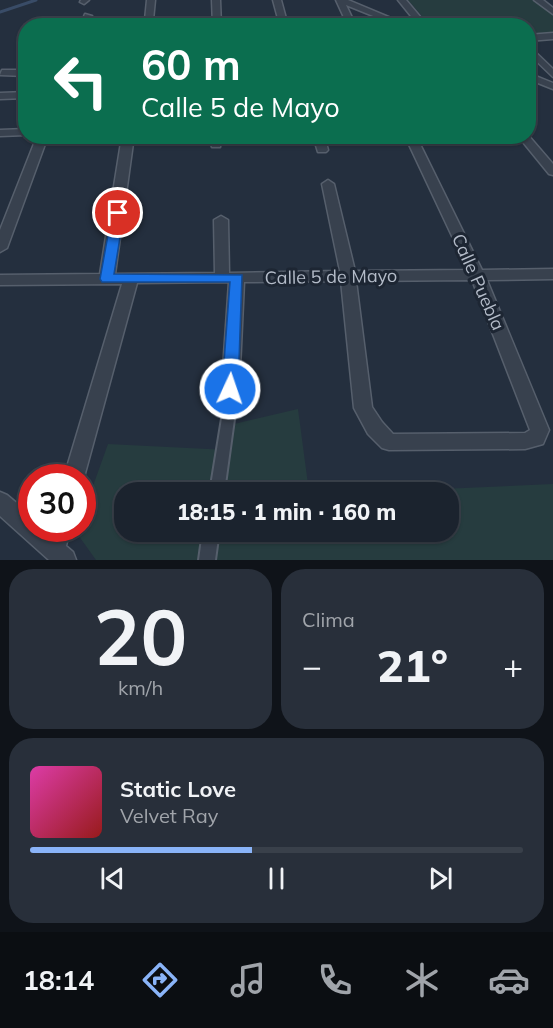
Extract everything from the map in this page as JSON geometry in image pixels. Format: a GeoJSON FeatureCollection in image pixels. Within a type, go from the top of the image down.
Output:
{"type":"FeatureCollection","features":[{"type":"Feature","properties":{"kind":"street"},"geometry":{"type":"LineString","coordinates":[[149,18],[151,0]]}},
{"type":"Feature","properties":{"kind":"street"},"geometry":{"type":"LineString","coordinates":[[216,0],[217,18]]}},
{"type":"Feature","properties":{"kind":"street"},"geometry":{"type":"LineString","coordinates":[[277,0],[282,18]]}},
{"type":"Feature","properties":{"kind":"street"},"geometry":{"type":"LineString","coordinates":[[340,0],[348,18]]}},
{"type":"Feature","properties":{"kind":"street"},"geometry":{"type":"LineString","coordinates":[[340,0],[386,18]]}},
{"type":"Feature","properties":{"kind":"street"},"geometry":{"type":"LineString","coordinates":[[402,0],[417,18]]}},
{"type":"Feature","properties":{"kind":"street"},"geometry":{"type":"LineString","coordinates":[[538,0],[553,12]]}},
{"type":"Feature","properties":{"kind":"street"},"geometry":{"type":"LineString","coordinates":[[536,37],[553,36]]}},
{"type":"Feature","properties":{"kind":"street"},"geometry":{"type":"LineString","coordinates":[[536,56],[553,74]]}},
{"type":"Feature","properties":{"kind":"street"},"geometry":{"type":"LineString","coordinates":[[2,74],[18,73]]}},
{"type":"Feature","properties":{"kind":"street"},"geometry":{"type":"LineString","coordinates":[[536,79],[553,86]]}},
{"type":"Feature","properties":{"kind":"street"},"geometry":{"type":"LineString","coordinates":[[0,96],[18,95]]}},
{"type":"Feature","properties":{"kind":"street"},"geometry":{"type":"LineString","coordinates":[[0,133],[18,132]]}},
{"type":"Feature","properties":{"kind":"street"},"geometry":{"type":"LineString","coordinates":[[0,248],[40,144]]}},
{"type":"Feature","properties":{"kind":"street"},"geometry":{"type":"LineString","coordinates":[[107,279],[127,144]]}},
{"type":"Feature","properties":{"kind":"street"},"geometry":{"type":"LineString","coordinates":[[320,144],[322,150]]}},
{"type":"Feature","properties":{"kind":"street","name":"Calle Puebla"},"geometry":{"type":"LineString","coordinates":[[348,275],[363,408],[375,428],[389,442],[525,441],[536,438],[540,430],[478,276],[414,144]]}},
{"type":"Feature","properties":{"kind":"street"},"geometry":{"type":"LineString","coordinates":[[530,144],[553,171]]}},
{"type":"Feature","properties":{"kind":"street"},"geometry":{"type":"LineString","coordinates":[[328,184],[348,275]]}},
{"type":"Feature","properties":{"kind":"street"},"geometry":{"type":"LineString","coordinates":[[218,482],[229,412],[230,278],[221,220]]}},
{"type":"Feature","properties":{"kind":"street","name":"Calle 5 de Mayo"},"geometry":{"type":"LineString","coordinates":[[0,280],[553,274]]}},
{"type":"Feature","properties":{"kind":"street"},"geometry":{"type":"LineString","coordinates":[[78,464],[131,279]]}},
{"type":"Feature","properties":{"kind":"street"},"geometry":{"type":"LineString","coordinates":[[0,502],[60,545]]}},
{"type":"Feature","properties":{"kind":"street"},"geometry":{"type":"LineString","coordinates":[[207,560],[209,542]]}},
{"type":"Feature","properties":{"kind":"green space"},"geometry":{"type":"Polygon","coordinates":[[[408,0],[535,0],[553,15],[553,35],[536,36],[536,18],[424,18],[408,0]]]}},
{"type":"Feature","properties":{"kind":"green space"},"geometry":{"type":"Polygon","coordinates":[[[298,409],[308,482],[114,482],[114,542],[459,542],[459,488],[553,484],[553,560],[96,560],[83,542],[96,542],[96,478],[108,444],[228,450],[234,424],[298,409]]]}},
{"type":"Feature","properties":{"kind":"waterway"},"geometry":{"type":"LineString","coordinates":[[0,12],[36,0]]}},
{"type":"Feature","properties":{"kind":"route"},"geometry":{"type":"LineString","coordinates":[[118,213],[107,279],[237,278],[230,389]]}}]}
